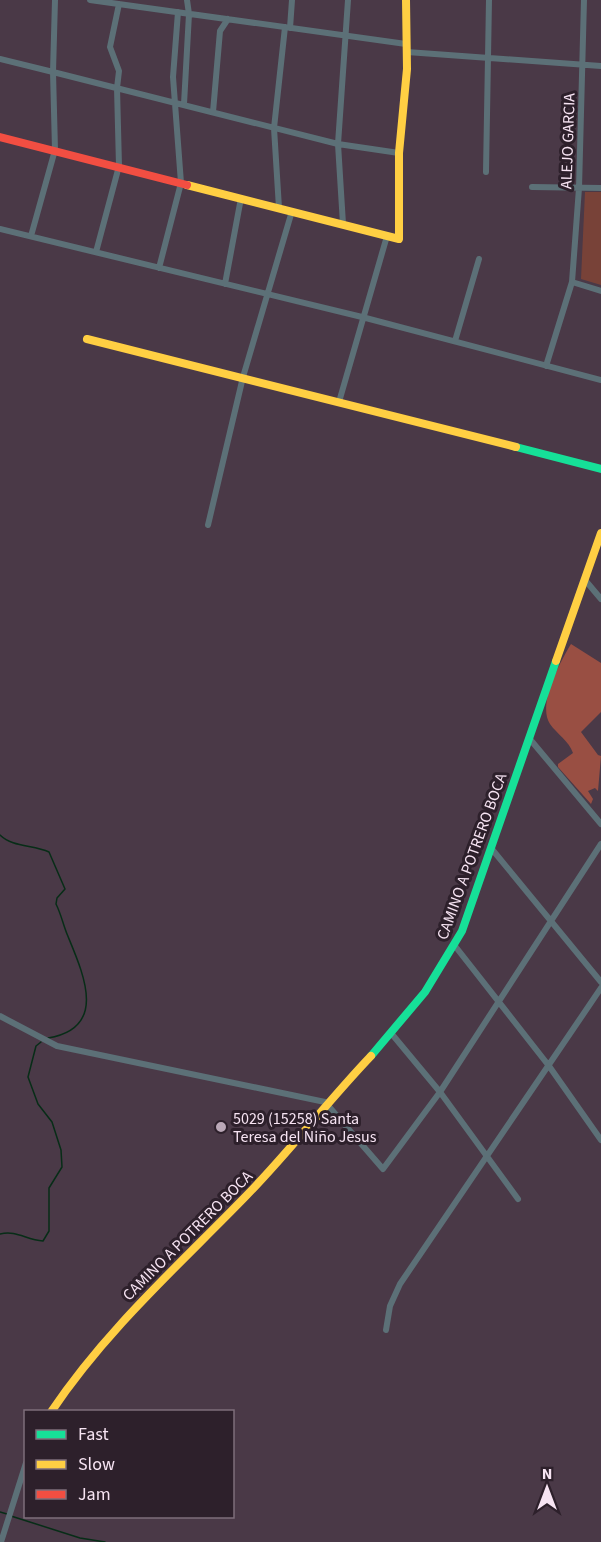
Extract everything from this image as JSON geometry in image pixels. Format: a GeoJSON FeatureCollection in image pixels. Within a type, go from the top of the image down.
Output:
{"type":"FeatureCollection","features":[{"type":"Feature","properties":{"kind":"street"},"geometry":{"type":"LineString","coordinates":[[32,236],[55,150],[53,72],[55,0]]}},
{"type":"Feature","properties":{"kind":"street"},"geometry":{"type":"LineString","coordinates":[[90,0],[346,35],[406,48],[489,60],[601,66]]}},
{"type":"Feature","properties":{"kind":"street"},"geometry":{"type":"LineString","coordinates":[[184,104],[189,14],[187,0]]}},
{"type":"Feature","properties":{"kind":"street"},"geometry":{"type":"LineString","coordinates":[[279,208],[274,128],[292,0]]}},
{"type":"Feature","properties":{"kind":"street"},"geometry":{"type":"LineString","coordinates":[[343,224],[338,144],[348,0]]}},
{"type":"Feature","properties":{"kind":"street"},"geometry":{"type":"LineString","coordinates":[[0,137],[399,239],[399,153],[406,48],[406,0]]}},
{"type":"Feature","properties":{"kind":"street"},"geometry":{"type":"LineString","coordinates":[[486,172],[489,0]]}},
{"type":"Feature","properties":{"kind":"street","name":"ALEJO GARCIA"},"geometry":{"type":"LineString","coordinates":[[546,366],[572,282],[579,188],[584,0]]}},
{"type":"Feature","properties":{"kind":"street"},"geometry":{"type":"LineString","coordinates":[[96,252],[119,166],[118,71],[110,47],[120,4]]}},
{"type":"Feature","properties":{"kind":"street"},"geometry":{"type":"LineString","coordinates":[[159,268],[181,183],[173,77],[178,12]]}},
{"type":"Feature","properties":{"kind":"street"},"geometry":{"type":"LineString","coordinates":[[213,112],[220,31],[228,19]]}},
{"type":"Feature","properties":{"kind":"street"},"geometry":{"type":"LineString","coordinates":[[0,59],[338,144],[399,153]]}},
{"type":"Feature","properties":{"kind":"street"},"geometry":{"type":"LineString","coordinates":[[532,187],[601,188]]}},
{"type":"Feature","properties":{"kind":"street"},"geometry":{"type":"LineString","coordinates":[[225,284],[241,198]]}},
{"type":"Feature","properties":{"kind":"street"},"geometry":{"type":"LineString","coordinates":[[208,525],[243,377],[265,294],[291,211]]}},
{"type":"Feature","properties":{"kind":"street"},"geometry":{"type":"LineString","coordinates":[[0,229],[362,317],[601,380]]}},
{"type":"Feature","properties":{"kind":"street"},"geometry":{"type":"LineString","coordinates":[[339,402],[387,236]]}},
{"type":"Feature","properties":{"kind":"street"},"geometry":{"type":"LineString","coordinates":[[455,341],[479,259]]}},
{"type":"Feature","properties":{"kind":"street"},"geometry":{"type":"LineString","coordinates":[[572,282],[601,291]]}},
{"type":"Feature","properties":{"kind":"street"},"geometry":{"type":"LineString","coordinates":[[87,339],[601,469]]}},
{"type":"Feature","properties":{"kind":"street","name":"CAMINO A POTRERO BOCA"},"geometry":{"type":"LineString","coordinates":[[52,1410],[64,1391],[122,1321],[264,1178],[438,977],[455,946],[491,848],[601,533]]}},
{"type":"Feature","properties":{"kind":"street"},"geometry":{"type":"LineString","coordinates":[[585,580],[601,599]]}},
{"type":"Feature","properties":{"kind":"street"},"geometry":{"type":"LineString","coordinates":[[529,738],[601,824]]}},
{"type":"Feature","properties":{"kind":"street"},"geometry":{"type":"LineString","coordinates":[[0,1016],[57,1046],[327,1103],[382,1169],[440,1092],[601,844]]}},
{"type":"Feature","properties":{"kind":"street"},"geometry":{"type":"LineString","coordinates":[[491,848],[601,982]]}},
{"type":"Feature","properties":{"kind":"street"},"geometry":{"type":"LineString","coordinates":[[455,946],[549,1066],[601,1140]]}},
{"type":"Feature","properties":{"kind":"street"},"geometry":{"type":"LineString","coordinates":[[386,1330],[390,1306],[400,1284],[601,988]]}},
{"type":"Feature","properties":{"kind":"street"},"geometry":{"type":"LineString","coordinates":[[391,1033],[440,1092],[518,1198]]}},
{"type":"Feature","properties":{"kind":"street"},"geometry":{"type":"LineString","coordinates":[[1,1542],[9,1509],[24,1468]]}},
{"type":"Feature","properties":{"kind":"shaded area"},"geometry":{"type":"Polygon","coordinates":[[[585,192],[601,192],[601,285],[581,279],[585,192]]]}},
{"type":"Feature","properties":{"kind":"shaded area"},"geometry":{"type":"Polygon","coordinates":[[[571,644],[601,663],[601,712],[581,732],[601,756],[598,791],[595,788],[588,791],[593,799],[591,804],[558,767],[558,764],[573,753],[569,745],[550,724],[547,716],[548,695],[561,661],[571,644]]]}},
{"type":"Feature","properties":{"kind":"waterway"},"geometry":{"type":"LineString","coordinates":[[0,835],[10,842],[49,852],[65,889],[57,898],[56,904],[84,981],[85,1011],[79,1023],[67,1032],[48,1038]]}},
{"type":"Feature","properties":{"kind":"waterway"},"geometry":{"type":"LineString","coordinates":[[0,1234],[12,1233],[43,1241],[49,1231],[49,1188],[62,1167],[61,1150],[52,1122],[38,1104],[28,1077],[36,1046],[41,1042]]}},
{"type":"Feature","properties":{"kind":"waterway"},"geometry":{"type":"LineString","coordinates":[[0,1512],[7,1514]]}},
{"type":"Feature","properties":{"kind":"waterway"},"geometry":{"type":"LineString","coordinates":[[11,1516],[80,1538],[105,1542]]}},
{"type":"Feature","properties":{"kind":"traffic: fast"},"geometry":{"type":"LineString","coordinates":[[516,447],[601,469]]}},
{"type":"Feature","properties":{"kind":"traffic: fast"},"geometry":{"type":"LineString","coordinates":[[371,1056],[425,992],[462,931],[556,661]]}},
{"type":"Feature","properties":{"kind":"traffic: slow"},"geometry":{"type":"LineString","coordinates":[[187,185],[399,239],[399,153],[407,69],[406,0]]}},
{"type":"Feature","properties":{"kind":"traffic: slow"},"geometry":{"type":"LineString","coordinates":[[87,339],[516,447]]}},
{"type":"Feature","properties":{"kind":"traffic: slow"},"geometry":{"type":"LineString","coordinates":[[556,661],[601,533]]}},
{"type":"Feature","properties":{"kind":"traffic: slow"},"geometry":{"type":"LineString","coordinates":[[52,1410],[72,1382],[119,1326],[262,1179],[371,1056]]}},
{"type":"Feature","properties":{"kind":"traffic: jam"},"geometry":{"type":"LineString","coordinates":[[0,137],[187,185]]}},
{"type":"Feature","properties":{"kind":"place","name":"5029 (15258) Santa Teresa del Niño Jesus"},"geometry":{"type":"Point","coordinates":[221,1127]}}]}
